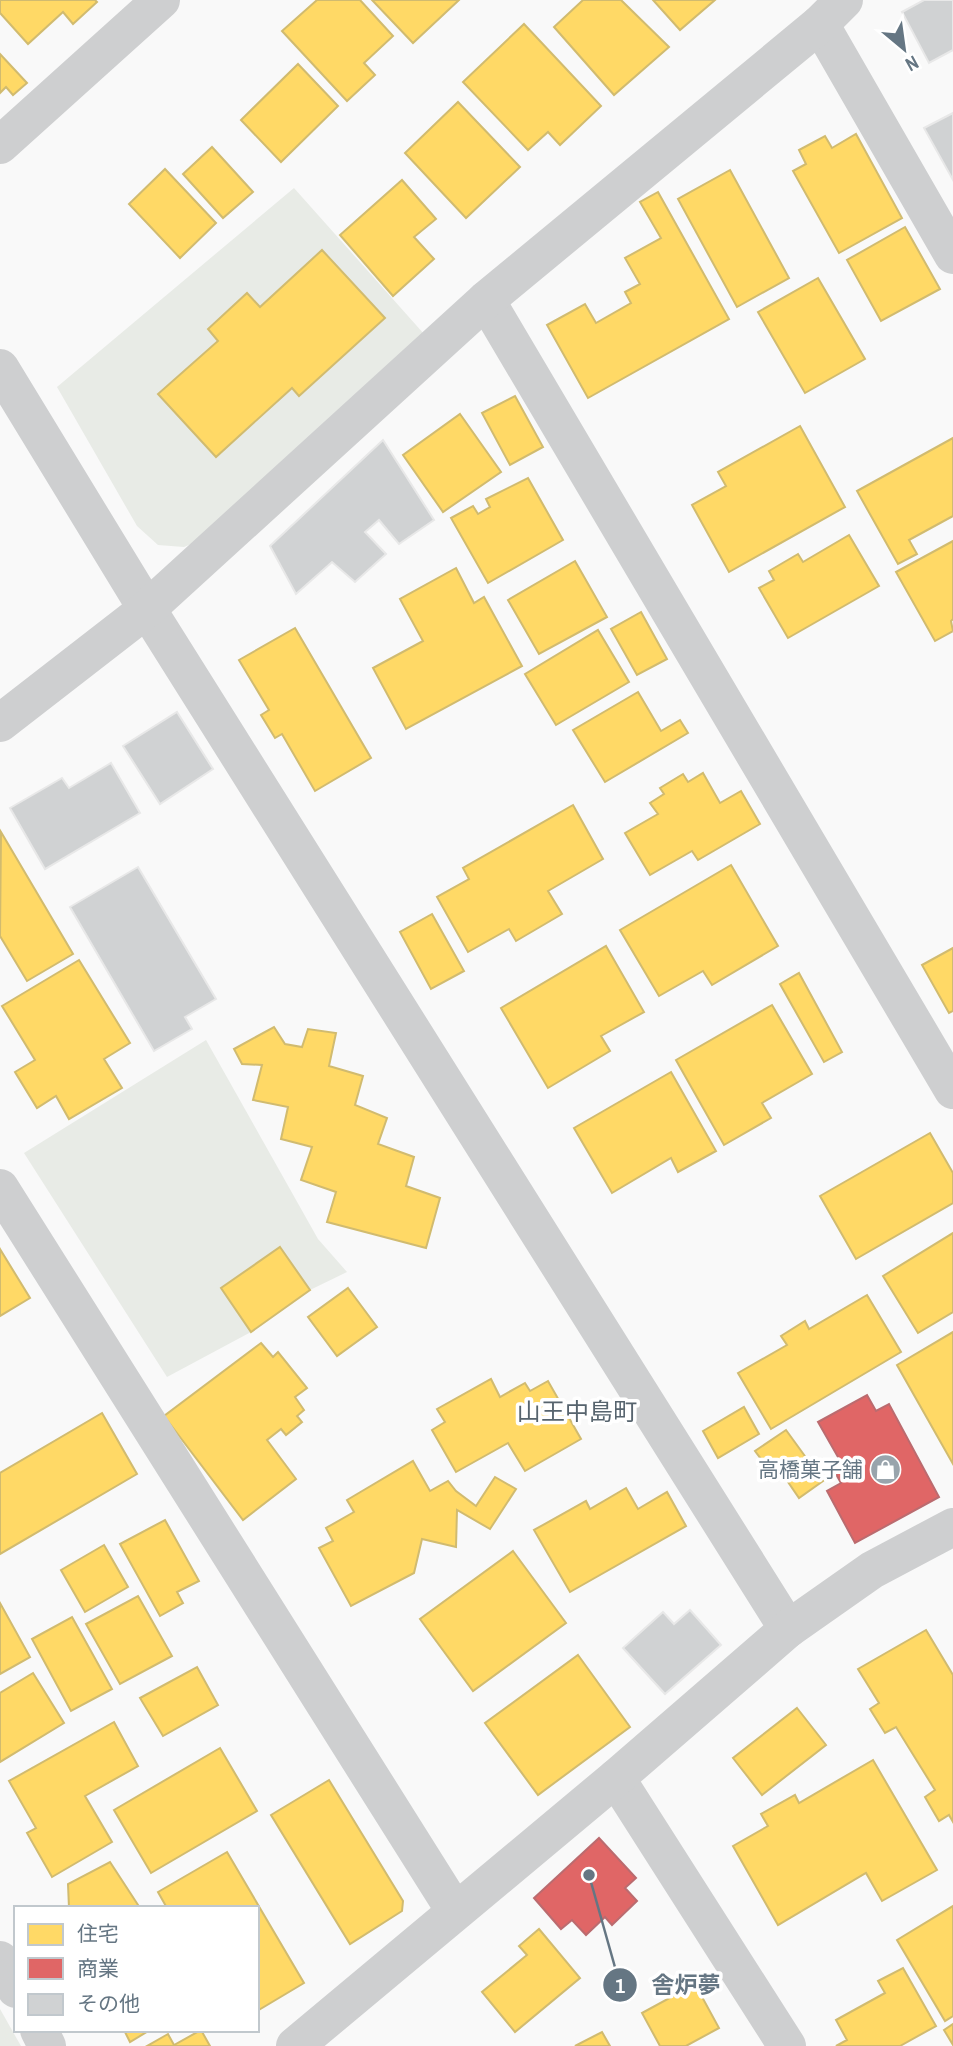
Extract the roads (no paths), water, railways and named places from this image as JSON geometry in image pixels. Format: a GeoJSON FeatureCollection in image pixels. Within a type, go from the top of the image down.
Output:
{"type":"FeatureCollection","features":[{"type":"Feature","properties":{"kind":"street"},"geometry":{"type":"LineString","coordinates":[[0,145],[160,0]]}},
{"type":"Feature","properties":{"kind":"street"},"geometry":{"type":"LineString","coordinates":[[0,723],[147,609],[486,300],[832,12],[953,255]]}},
{"type":"Feature","properties":{"kind":"street"},"geometry":{"type":"LineString","coordinates":[[486,300],[953,1090]]}},
{"type":"Feature","properties":{"kind":"street"},"geometry":{"type":"LineString","coordinates":[[0,368],[147,609],[788,1629]]}},
{"type":"Feature","properties":{"kind":"street"},"geometry":{"type":"LineString","coordinates":[[0,1188],[455,1911]]}},
{"type":"Feature","properties":{"kind":"street"},"geometry":{"type":"LineString","coordinates":[[295,2046],[616,1779],[788,1629],[872,1570],[953,1527]]}},
{"type":"Feature","properties":{"kind":"street"},"geometry":{"type":"LineString","coordinates":[[616,1779],[787,2046]]}},
{"type":"Feature","properties":{"kind":"street"},"geometry":{"type":"LineString","coordinates":[[0,1960],[14,1985]]}},
{"type":"Feature","properties":{"kind":"place","name":"高橋菓子舗"},"geometry":{"type":"Point","coordinates":[886,1469]}},
{"type":"Feature","properties":{"kind":"place","name":"舎炉夢"},"geometry":{"type":"Point","coordinates":[589,1875]}},
{"type":"Feature","properties":{"kind":"district","name":"山王中島町"},"geometry":{"type":"Point","coordinates":[577,1411]}}]}
